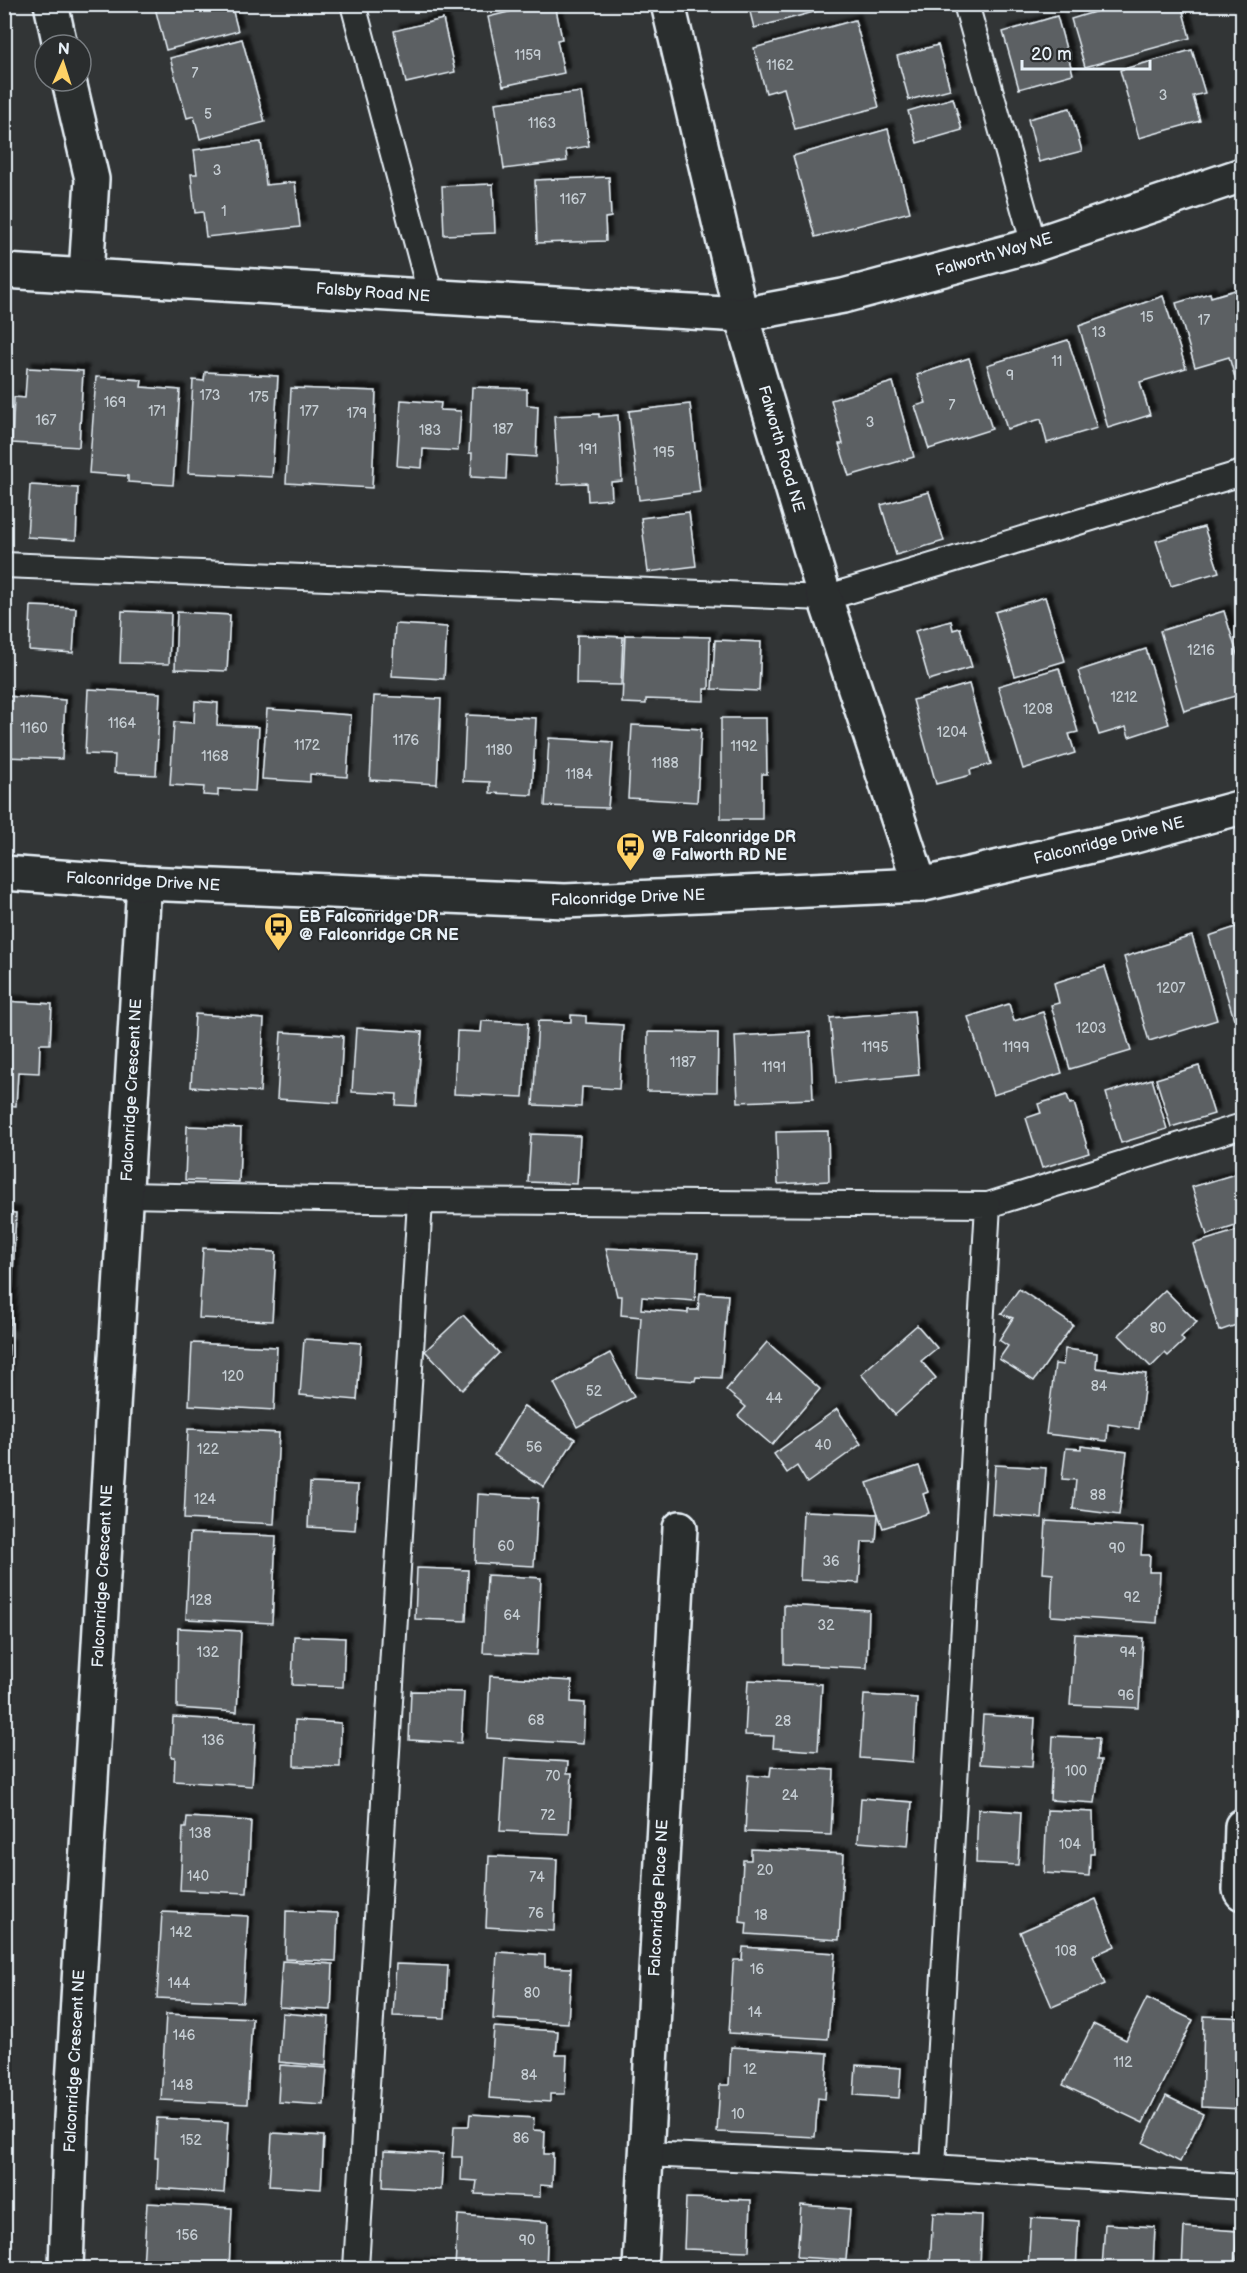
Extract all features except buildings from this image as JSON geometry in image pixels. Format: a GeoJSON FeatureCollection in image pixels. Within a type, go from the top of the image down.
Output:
{"type":"FeatureCollection","features":[{"type":"Feature","properties":{"kind":"street"},"geometry":{"type":"LineString","coordinates":[[51,4],[57,33]]}},
{"type":"Feature","properties":{"kind":"street","name":"Falworth Road NE"},"geometry":{"type":"LineString","coordinates":[[668,4],[741,315],[825,598],[920,885]]}},
{"type":"Feature","properties":{"kind":"street"},"geometry":{"type":"LineString","coordinates":[[72,93],[92,179],[86,275]]}},
{"type":"Feature","properties":{"kind":"street","name":"Falworth Way NE"},"geometry":{"type":"LineString","coordinates":[[741,315],[843,296],[1034,245],[1242,175]]}},
{"type":"Feature","properties":{"kind":"street","name":"Falsby Road NE"},"geometry":{"type":"LineString","coordinates":[[4,271],[741,315]]}},
{"type":"Feature","properties":{"kind":"street","name":"Falconridge Drive NE"},"geometry":{"type":"LineString","coordinates":[[4,873],[144,883],[565,901],[920,885],[1131,837],[1242,807]]}},
{"type":"Feature","properties":{"kind":"street","name":"Falconridge Crescent NE"},"geometry":{"type":"LineString","coordinates":[[66,2268],[71,2118],[144,883]]}},
{"type":"Feature","properties":{"kind":"street","name":"Falconridge Place NE"},"geometry":{"type":"LineString","coordinates":[[640,2268],[680,1528]]}},
{"type":"Feature","properties":{"kind":"street"},"geometry":{"type":"LineString","coordinates":[[1242,1826],[1240,1890],[1242,1893]]}},
{"type":"Feature","properties":{"kind":"lane"},"geometry":{"type":"LineString","coordinates":[[353,4],[431,297]]}},
{"type":"Feature","properties":{"kind":"lane"},"geometry":{"type":"LineString","coordinates":[[966,4],[1034,245]]}},
{"type":"Feature","properties":{"kind":"lane"},"geometry":{"type":"LineString","coordinates":[[4,565],[825,598],[1242,473]]}},
{"type":"Feature","properties":{"kind":"lane"},"geometry":{"type":"LineString","coordinates":[[126,1195],[420,1201],[988,1204],[1242,1126]]}},
{"type":"Feature","properties":{"kind":"lane"},"geometry":{"type":"LineString","coordinates":[[356,2268],[420,1201]]}},
{"type":"Feature","properties":{"kind":"lane"},"geometry":{"type":"LineString","coordinates":[[933,2167],[988,1204]]}},
{"type":"Feature","properties":{"kind":"lane"},"geometry":{"type":"LineString","coordinates":[[645,2154],[933,2167],[1242,2187]]}},
{"type":"Feature","properties":{"kind":"place","name":"WB Falconridge DR @ Falworth RD NE"},"geometry":{"type":"Point","coordinates":[631,872]}},
{"type":"Feature","properties":{"kind":"place","name":"EB Falconridge DR @ Falconridge CR NE"},"geometry":{"type":"Point","coordinates":[278,952]}}]}
